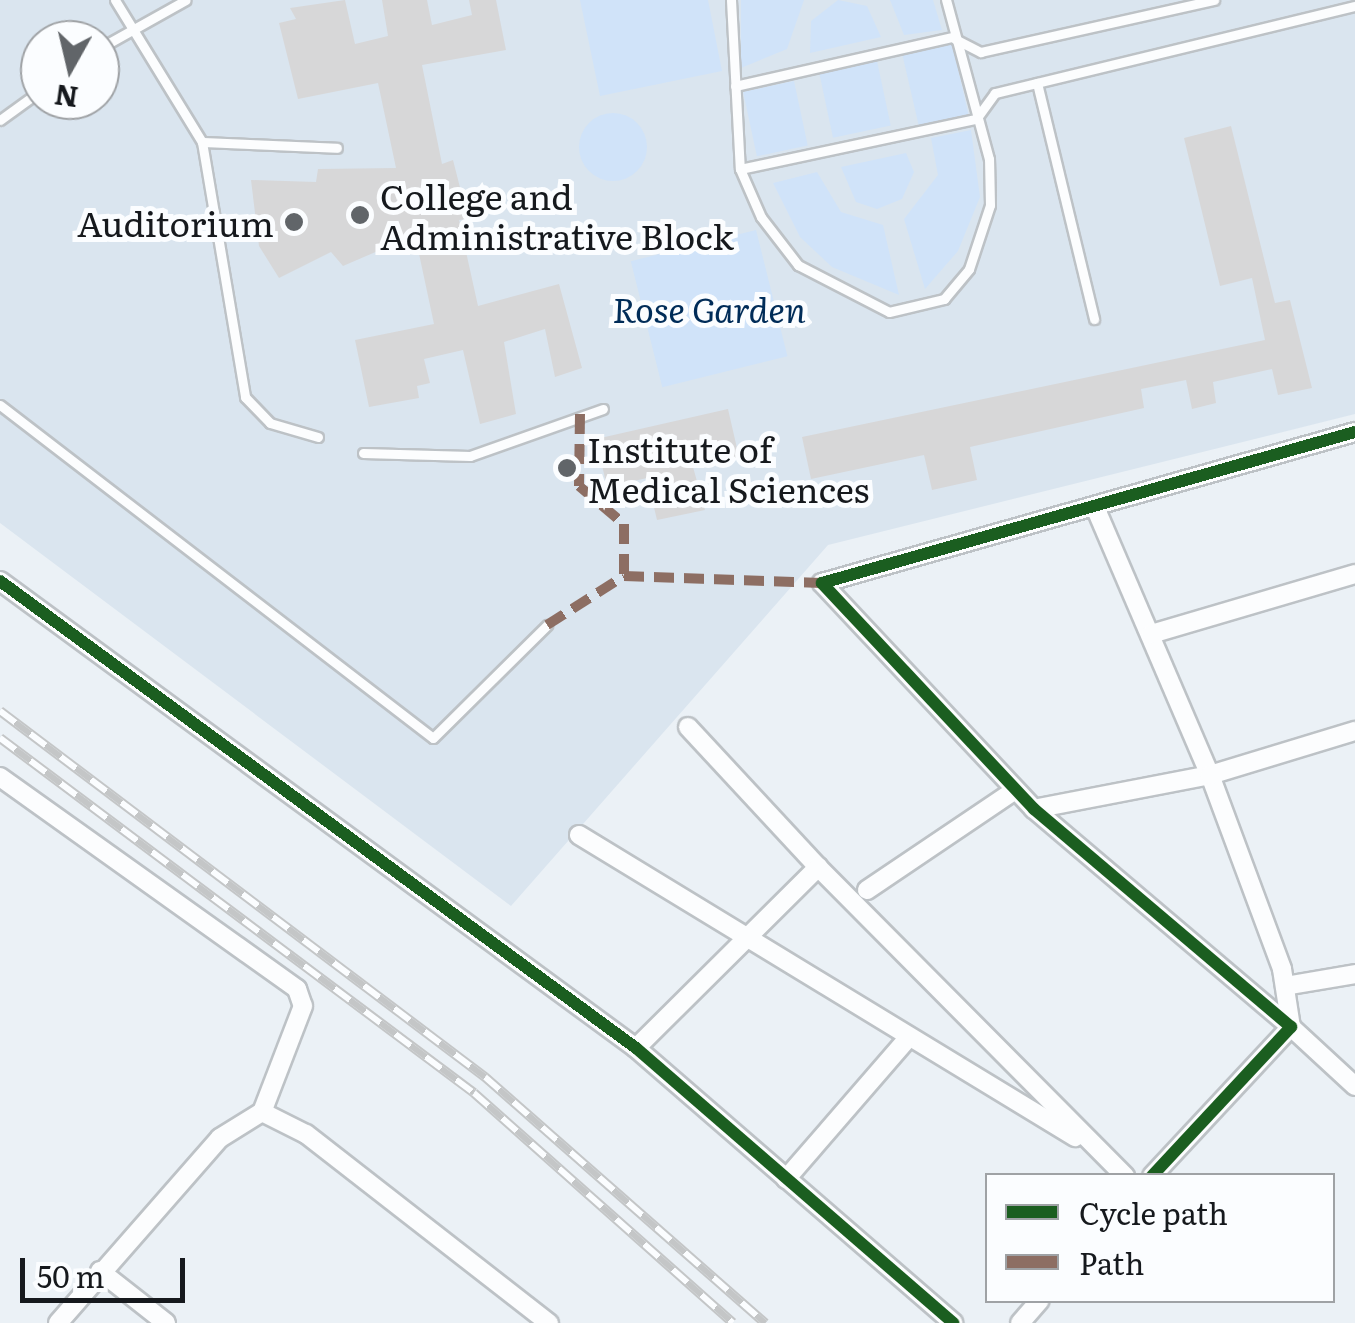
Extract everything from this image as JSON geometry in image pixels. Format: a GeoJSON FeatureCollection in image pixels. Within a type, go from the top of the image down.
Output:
{"type":"FeatureCollection","features":[{"type":"Feature","properties":{"kind":"street"},"geometry":{"type":"LineString","coordinates":[[1355,432],[822,583],[1034,809],[1355,1086]]}},
{"type":"Feature","properties":{"kind":"street"},"geometry":{"type":"LineString","coordinates":[[1094,507],[1210,774],[1285,986],[1291,1027]]}},
{"type":"Feature","properties":{"kind":"street"},"geometry":{"type":"LineString","coordinates":[[1151,634],[1355,574]]}},
{"type":"Feature","properties":{"kind":"street"},"geometry":{"type":"LineString","coordinates":[[0,581],[636,1048],[952,1323]]}},
{"type":"Feature","properties":{"kind":"street"},"geometry":{"type":"LineString","coordinates":[[688,727],[818,867],[1122,1173]]}},
{"type":"Feature","properties":{"kind":"street"},"geometry":{"type":"LineString","coordinates":[[1034,809],[1210,774],[1355,731]]}},
{"type":"Feature","properties":{"kind":"street"},"geometry":{"type":"LineString","coordinates":[[0,778],[298,990],[303,1006],[262,1112],[220,1138],[58,1323]]}},
{"type":"Feature","properties":{"kind":"street"},"geometry":{"type":"LineString","coordinates":[[867,890],[1016,790]]}},
{"type":"Feature","properties":{"kind":"street"},"geometry":{"type":"LineString","coordinates":[[579,835],[1097,1150]]}},
{"type":"Feature","properties":{"kind":"street"},"geometry":{"type":"LineString","coordinates":[[636,1048],[818,867]]}},
{"type":"Feature","properties":{"kind":"street"},"geometry":{"type":"LineString","coordinates":[[1285,986],[1355,964]]}},
{"type":"Feature","properties":{"kind":"street"},"geometry":{"type":"LineString","coordinates":[[1322,973],[1355,974]]}},
{"type":"Feature","properties":{"kind":"street"},"geometry":{"type":"LineString","coordinates":[[1155,1173],[1291,1027]]}},
{"type":"Feature","properties":{"kind":"street"},"geometry":{"type":"LineString","coordinates":[[786,1178],[908,1038]]}},
{"type":"Feature","properties":{"kind":"street"},"geometry":{"type":"LineString","coordinates":[[262,1112],[306,1134],[549,1323]]}},
{"type":"Feature","properties":{"kind":"street"},"geometry":{"type":"LineString","coordinates":[[100,1271],[166,1323]]}},
{"type":"Feature","properties":{"kind":"street"},"geometry":{"type":"LineString","coordinates":[[1020,1323],[1037,1303]]}},
{"type":"Feature","properties":{"kind":"lane"},"geometry":{"type":"LineString","coordinates":[[114,0],[202,142],[245,397],[270,423],[318,437]]}},
{"type":"Feature","properties":{"kind":"lane"},"geometry":{"type":"LineString","coordinates":[[120,34],[186,0]]}},
{"type":"Feature","properties":{"kind":"lane"},"geometry":{"type":"LineString","coordinates":[[731,0],[740,169],[761,217],[798,265],[857,302],[918,310],[944,299],[982,239],[989,159],[946,0]]}},
{"type":"Feature","properties":{"kind":"lane"},"geometry":{"type":"LineString","coordinates":[[735,86],[954,38],[981,52],[1214,0]]}},
{"type":"Feature","properties":{"kind":"lane"},"geometry":{"type":"LineString","coordinates":[[740,169],[976,119],[995,92],[1355,6]]}},
{"type":"Feature","properties":{"kind":"lane"},"geometry":{"type":"LineString","coordinates":[[1037,83],[1094,319]]}},
{"type":"Feature","properties":{"kind":"lane"},"geometry":{"type":"LineString","coordinates":[[202,142],[337,148]]}},
{"type":"Feature","properties":{"kind":"lane"},"geometry":{"type":"LineString","coordinates":[[0,405],[433,738],[547,625]]}},
{"type":"Feature","properties":{"kind":"lane"},"geometry":{"type":"LineString","coordinates":[[363,453],[470,456],[603,409]]}},
{"type":"Feature","properties":{"kind":"shaded area","name":"Institute of Medical Sciences"},"geometry":{"type":"Polygon","coordinates":[[[0,0],[1355,0],[1355,414],[828,545],[511,906],[0,523],[0,0]]]}},
{"type":"Feature","properties":{"kind":"green space"},"geometry":{"type":"Polygon","coordinates":[[[580,0],[708,0],[722,71],[600,96],[580,0]]]}},
{"type":"Feature","properties":{"kind":"green space"},"geometry":{"type":"Polygon","coordinates":[[[741,0],[804,0],[787,49],[741,68],[741,0]]]}},
{"type":"Feature","properties":{"kind":"green space"},"geometry":{"type":"Polygon","coordinates":[[[838,0],[867,6],[881,37],[810,53],[811,21],[838,0]]]}},
{"type":"Feature","properties":{"kind":"green space"},"geometry":{"type":"Polygon","coordinates":[[[890,0],[933,0],[942,30],[904,35],[890,0]]]}},
{"type":"Feature","properties":{"kind":"green space"},"geometry":{"type":"Polygon","coordinates":[[[952,43],[968,114],[919,126],[902,54],[952,43]]]}},
{"type":"Feature","properties":{"kind":"green space"},"geometry":{"type":"Polygon","coordinates":[[[877,61],[891,126],[833,138],[819,73],[877,61]]]}},
{"type":"Feature","properties":{"kind":"green space"},"geometry":{"type":"Polygon","coordinates":[[[794,81],[808,146],[757,156],[743,92],[794,81]]]}},
{"type":"Feature","properties":{"kind":"green space"},"geometry":{"type":"Polygon","coordinates":[[[613,113],[626,115],[637,123],[645,134],[645,160],[637,171],[626,179],[613,181],[600,179],[589,171],[581,160],[579,147],[581,134],[589,123],[600,115],[613,113]]]}},
{"type":"Feature","properties":{"kind":"green space"},"geometry":{"type":"Polygon","coordinates":[[[971,130],[980,197],[958,251],[925,289],[904,219],[938,175],[931,138],[971,130]]]}},
{"type":"Feature","properties":{"kind":"green space"},"geometry":{"type":"Polygon","coordinates":[[[906,153],[914,172],[902,199],[877,209],[856,202],[841,167],[906,153]]]}},
{"type":"Feature","properties":{"kind":"green space"},"geometry":{"type":"Polygon","coordinates":[[[817,172],[841,212],[883,225],[899,295],[832,267],[800,237],[773,183],[817,172]]]}},
{"type":"Feature","properties":{"kind":"green space","name":"Rose Garden"},"geometry":{"type":"Polygon","coordinates":[[[756,230],[787,356],[662,387],[631,261],[756,230]]]}},
{"type":"Feature","properties":{"kind":"building","name":"College and Administrative Block"},"geometry":{"type":"Polygon","coordinates":[[[345,0],[355,44],[388,36],[382,0],[427,0],[432,25],[472,15],[469,0],[496,0],[506,50],[422,65],[442,164],[453,160],[468,219],[459,220],[478,306],[559,284],[582,368],[555,377],[545,329],[504,342],[516,414],[480,424],[463,350],[424,359],[430,383],[417,386],[419,398],[369,407],[355,340],[434,324],[415,235],[343,266],[331,252],[279,278],[259,246],[251,180],[316,182],[318,169],[396,168],[378,83],[298,99],[279,23],[296,19],[290,8],[345,0]]]}},
{"type":"Feature","properties":{"kind":"building"},"geometry":{"type":"Polygon","coordinates":[[[1231,126],[1275,303],[1290,300],[1312,388],[1278,395],[1272,369],[1213,382],[1216,403],[1192,409],[1186,380],[1141,389],[1144,408],[970,447],[977,480],[932,490],[924,455],[811,479],[802,437],[1265,340],[1252,278],[1220,286],[1184,138],[1231,126]]]}},
{"type":"Feature","properties":{"kind":"building"},"geometry":{"type":"Polygon","coordinates":[[[728,409],[739,457],[693,467],[705,510],[657,520],[647,478],[607,487],[596,439],[728,409]]]}},
{"type":"Feature","properties":{"kind":"railway"},"geometry":{"type":"LineString","coordinates":[[0,711],[485,1077],[765,1323]]}},
{"type":"Feature","properties":{"kind":"railway"},"geometry":{"type":"LineString","coordinates":[[0,738],[474,1093],[733,1323]]}},
{"type":"Feature","properties":{"kind":"marked path"},"geometry":{"type":"LineString","coordinates":[[580,414],[579,486],[624,524],[624,576],[822,583]]}},
{"type":"Feature","properties":{"kind":"marked path"},"geometry":{"type":"LineString","coordinates":[[547,625],[624,576]]}},
{"type":"Feature","properties":{"kind":"cycle path"},"geometry":{"type":"LineString","coordinates":[[1155,1173],[1291,1027],[1034,809],[822,583],[1355,432]]}},
{"type":"Feature","properties":{"kind":"cycle path"},"geometry":{"type":"LineString","coordinates":[[0,581],[636,1048],[953,1323]]}},
{"type":"Feature","properties":{"kind":"place","name":"College and Administrative Block"},"geometry":{"type":"Point","coordinates":[360,215]}},
{"type":"Feature","properties":{"kind":"place","name":"Auditorium"},"geometry":{"type":"Point","coordinates":[294,222]}},
{"type":"Feature","properties":{"kind":"place","name":"Institute of Medical Sciences"},"geometry":{"type":"Point","coordinates":[567,468]}}]}
